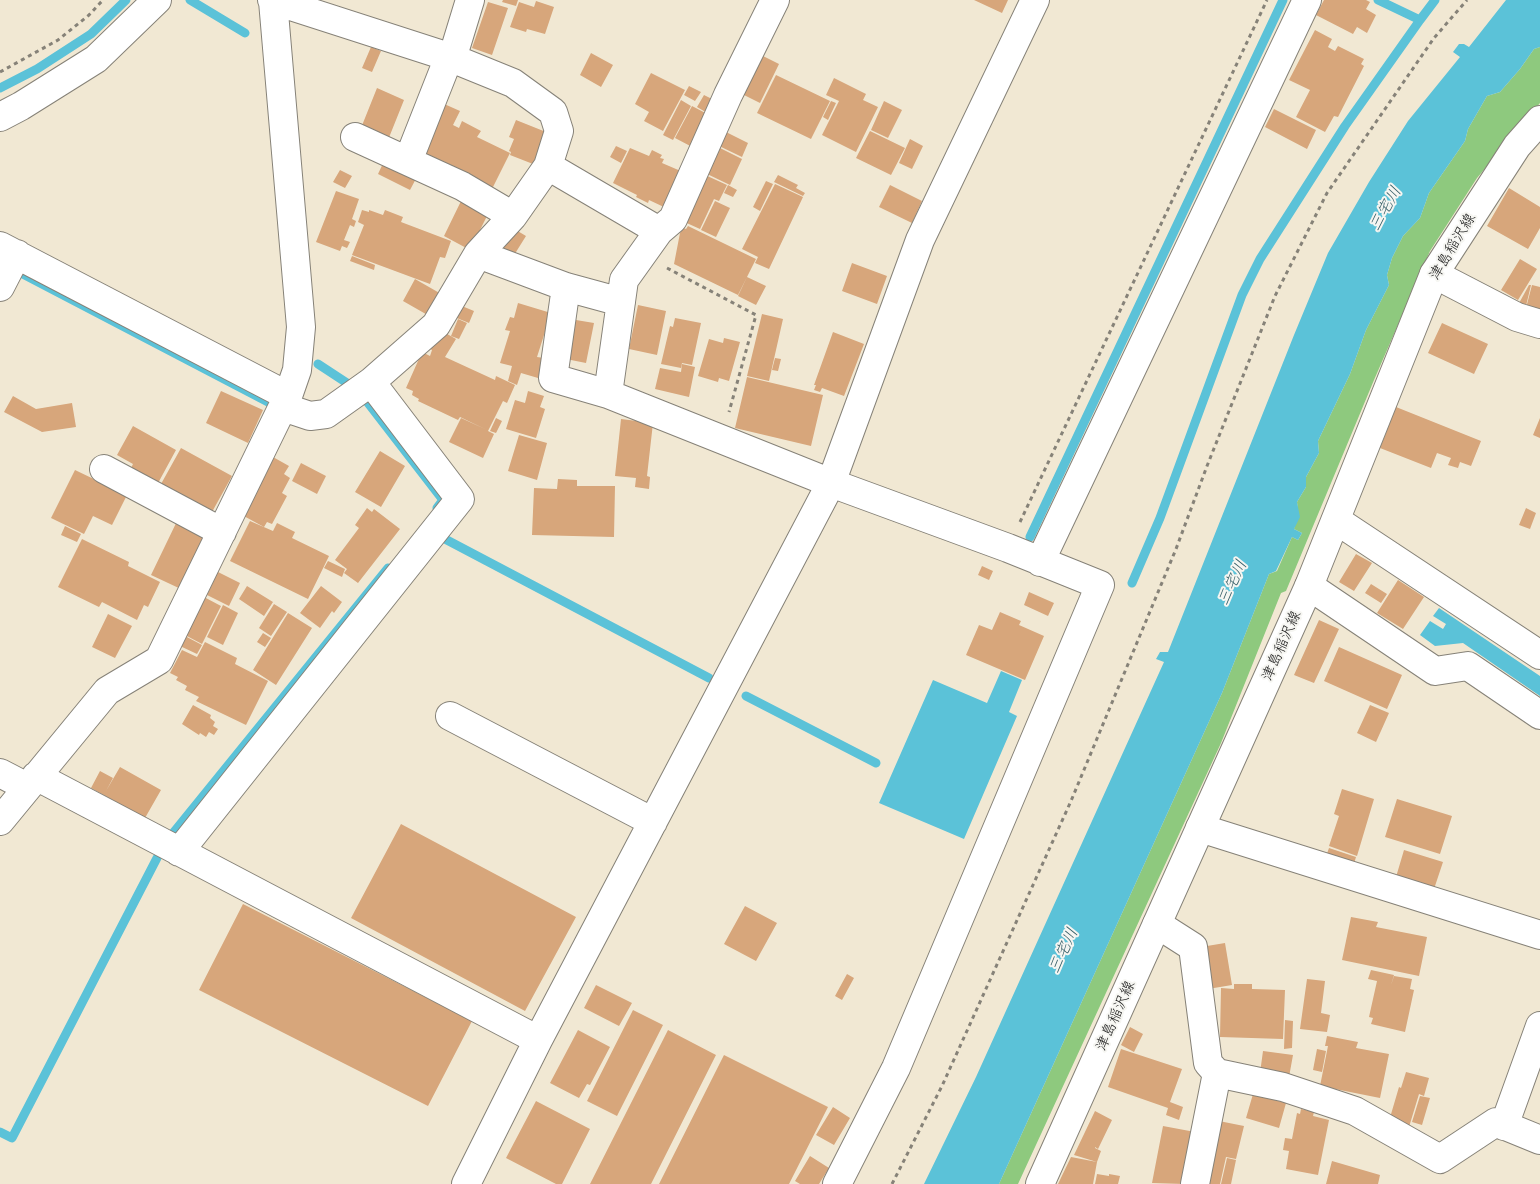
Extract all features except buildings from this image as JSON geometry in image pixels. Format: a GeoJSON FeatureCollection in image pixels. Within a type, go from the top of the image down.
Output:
{"type":"FeatureCollection","features":[{"type":"Feature","properties":{"kind":"street"},"geometry":{"type":"LineString","coordinates":[[0,117],[96,59],[157,0]]}},
{"type":"Feature","properties":{"kind":"street"},"geometry":{"type":"LineString","coordinates":[[0,287],[9,250],[286,402],[310,416],[326,414],[371,382],[436,324],[478,254],[513,216],[548,166],[559,131],[553,112],[513,83],[450,58],[272,0],[301,327],[297,370],[286,402],[158,660],[107,692],[0,821]]}},
{"type":"Feature","properties":{"kind":"street"},"geometry":{"type":"LineString","coordinates":[[408,161],[450,58],[470,0]]}},
{"type":"Feature","properties":{"kind":"street"},"geometry":{"type":"LineString","coordinates":[[608,394],[624,280],[659,231],[673,219],[728,95],[775,0]]}},
{"type":"Feature","properties":{"kind":"street"},"geometry":{"type":"LineString","coordinates":[[466,1184],[538,1040],[831,483],[920,240],[1035,0]]}},
{"type":"Feature","properties":{"kind":"street"},"geometry":{"type":"LineString","coordinates":[[1040,562],[1307,0]]}},
{"type":"Feature","properties":{"kind":"street","name":"津島稲沢線"},"geometry":{"type":"LineString","coordinates":[[1040,1184],[1309,586],[1434,274],[1517,146],[1540,120]]}},
{"type":"Feature","properties":{"kind":"street"},"geometry":{"type":"LineString","coordinates":[[355,137],[462,186],[513,216]]}},
{"type":"Feature","properties":{"kind":"street"},"geometry":{"type":"LineString","coordinates":[[548,166],[659,231]]}},
{"type":"Feature","properties":{"kind":"street"},"geometry":{"type":"LineString","coordinates":[[478,254],[566,287],[621,302]]}},
{"type":"Feature","properties":{"kind":"street"},"geometry":{"type":"LineString","coordinates":[[1434,274],[1518,317],[1540,324]]}},
{"type":"Feature","properties":{"kind":"street"},"geometry":{"type":"LineString","coordinates":[[566,287],[552,378],[608,394],[831,483],[1008,548],[1100,586],[896,1068],[837,1184]]}},
{"type":"Feature","properties":{"kind":"street"},"geometry":{"type":"LineString","coordinates":[[179,852],[460,499],[371,382]]}},
{"type":"Feature","properties":{"kind":"street"},"geometry":{"type":"LineString","coordinates":[[104,469],[222,532]]}},
{"type":"Feature","properties":{"kind":"street"},"geometry":{"type":"LineString","coordinates":[[1336,520],[1540,655]]}},
{"type":"Feature","properties":{"kind":"street"},"geometry":{"type":"LineString","coordinates":[[1309,586],[1435,671],[1468,666],[1540,715]]}},
{"type":"Feature","properties":{"kind":"street"},"geometry":{"type":"LineString","coordinates":[[450,716],[652,822]]}},
{"type":"Feature","properties":{"kind":"street"},"geometry":{"type":"LineString","coordinates":[[0,773],[31,782],[179,852],[538,1040]]}},
{"type":"Feature","properties":{"kind":"street"},"geometry":{"type":"LineString","coordinates":[[1200,828],[1540,935]]}},
{"type":"Feature","properties":{"kind":"street"},"geometry":{"type":"LineString","coordinates":[[1157,924],[1193,947],[1208,1062],[1217,1073],[1283,1087],[1355,1111],[1440,1159],[1496,1122],[1540,1140]]}},
{"type":"Feature","properties":{"kind":"street"},"geometry":{"type":"LineString","coordinates":[[1504,1126],[1540,1026]]}},
{"type":"Feature","properties":{"kind":"street"},"geometry":{"type":"LineString","coordinates":[[1195,1184],[1217,1073]]}},
{"type":"Feature","properties":{"kind":"path"},"geometry":{"type":"LineString","coordinates":[[0,72],[58,40],[90,15],[103,0]]}},
{"type":"Feature","properties":{"kind":"path"},"geometry":{"type":"LineString","coordinates":[[1008,548],[1267,0]]}},
{"type":"Feature","properties":{"kind":"path"},"geometry":{"type":"LineString","coordinates":[[892,1184],[942,1086],[1071,801],[1176,549],[1206,466],[1275,296],[1327,193],[1434,38],[1467,0]]}},
{"type":"Feature","properties":{"kind":"path"},"geometry":{"type":"LineString","coordinates":[[659,231],[667,268],[756,314],[721,439]]}},
{"type":"Feature","properties":{"kind":"green space"},"geometry":{"type":"Polygon","coordinates":[[[1540,47],[1540,103],[1477,178],[1430,251],[1286,591],[1281,593],[1221,743],[1018,1184],[999,1184],[1222,693],[1269,574],[1277,571],[1292,537],[1298,540],[1302,533],[1294,529],[1298,511],[1297,502],[1306,487],[1306,477],[1319,453],[1318,441],[1350,374],[1366,330],[1389,285],[1387,275],[1392,258],[1403,236],[1420,218],[1429,193],[1465,141],[1468,129],[1487,96],[1500,92],[1534,49],[1540,47]]]}},
{"type":"Feature","properties":{"kind":"water","name":"三宅川"},"geometry":{"type":"Polygon","coordinates":[[[1506,0],[1540,0],[1540,47],[1534,49],[1500,92],[1487,96],[1468,129],[1465,141],[1429,193],[1420,218],[1403,236],[1392,258],[1387,275],[1389,285],[1366,330],[1350,374],[1318,441],[1319,453],[1306,477],[1306,487],[1297,502],[1300,517],[1294,529],[1302,533],[1298,540],[1292,537],[1276,571],[1269,574],[1222,693],[999,1184],[924,1184],[976,1077],[1164,662],[1156,659],[1160,652],[1168,652],[1328,253],[1369,182],[1408,121],[1460,57],[1453,52],[1459,44],[1469,47],[1506,0]]]}},
{"type":"Feature","properties":{"kind":"water"},"geometry":{"type":"Polygon","coordinates":[[[1439,608],[1540,676],[1540,696],[1463,643],[1435,646],[1420,635],[1430,621],[1443,629],[1446,624],[1433,616],[1439,608]]]}},
{"type":"Feature","properties":{"kind":"water"},"geometry":{"type":"Polygon","coordinates":[[[1001,671],[1022,680],[1009,712],[1017,716],[964,839],[879,803],[933,680],[987,703],[1001,671]]]}},
{"type":"Feature","properties":{"kind":"waterway"},"geometry":{"type":"LineString","coordinates":[[0,88],[37,69],[91,34],[126,0]]}},
{"type":"Feature","properties":{"kind":"waterway"},"geometry":{"type":"LineString","coordinates":[[190,0],[245,33]]}},
{"type":"Feature","properties":{"kind":"waterway"},"geometry":{"type":"LineString","coordinates":[[1030,537],[1283,0]]}},
{"type":"Feature","properties":{"kind":"waterway"},"geometry":{"type":"LineString","coordinates":[[1378,0],[1420,20],[1435,0]]}},
{"type":"Feature","properties":{"kind":"waterway"},"geometry":{"type":"LineString","coordinates":[[1132,583],[1160,518],[1242,295],[1260,259],[1345,126],[1420,20]]}},
{"type":"Feature","properties":{"kind":"waterway"},"geometry":{"type":"LineString","coordinates":[[21,273],[270,403]]}},
{"type":"Feature","properties":{"kind":"waterway"},"geometry":{"type":"LineString","coordinates":[[318,364],[350,385]]}},
{"type":"Feature","properties":{"kind":"waterway"},"geometry":{"type":"LineString","coordinates":[[365,399],[443,500],[437,508]]}},
{"type":"Feature","properties":{"kind":"waterway"},"geometry":{"type":"LineString","coordinates":[[445,539],[709,678]]}},
{"type":"Feature","properties":{"kind":"waterway"},"geometry":{"type":"LineString","coordinates":[[169,838],[388,568]]}},
{"type":"Feature","properties":{"kind":"waterway"},"geometry":{"type":"LineString","coordinates":[[746,696],[876,763]]}},
{"type":"Feature","properties":{"kind":"waterway"},"geometry":{"type":"LineString","coordinates":[[0,1132],[12,1138],[157,858]]}}]}
